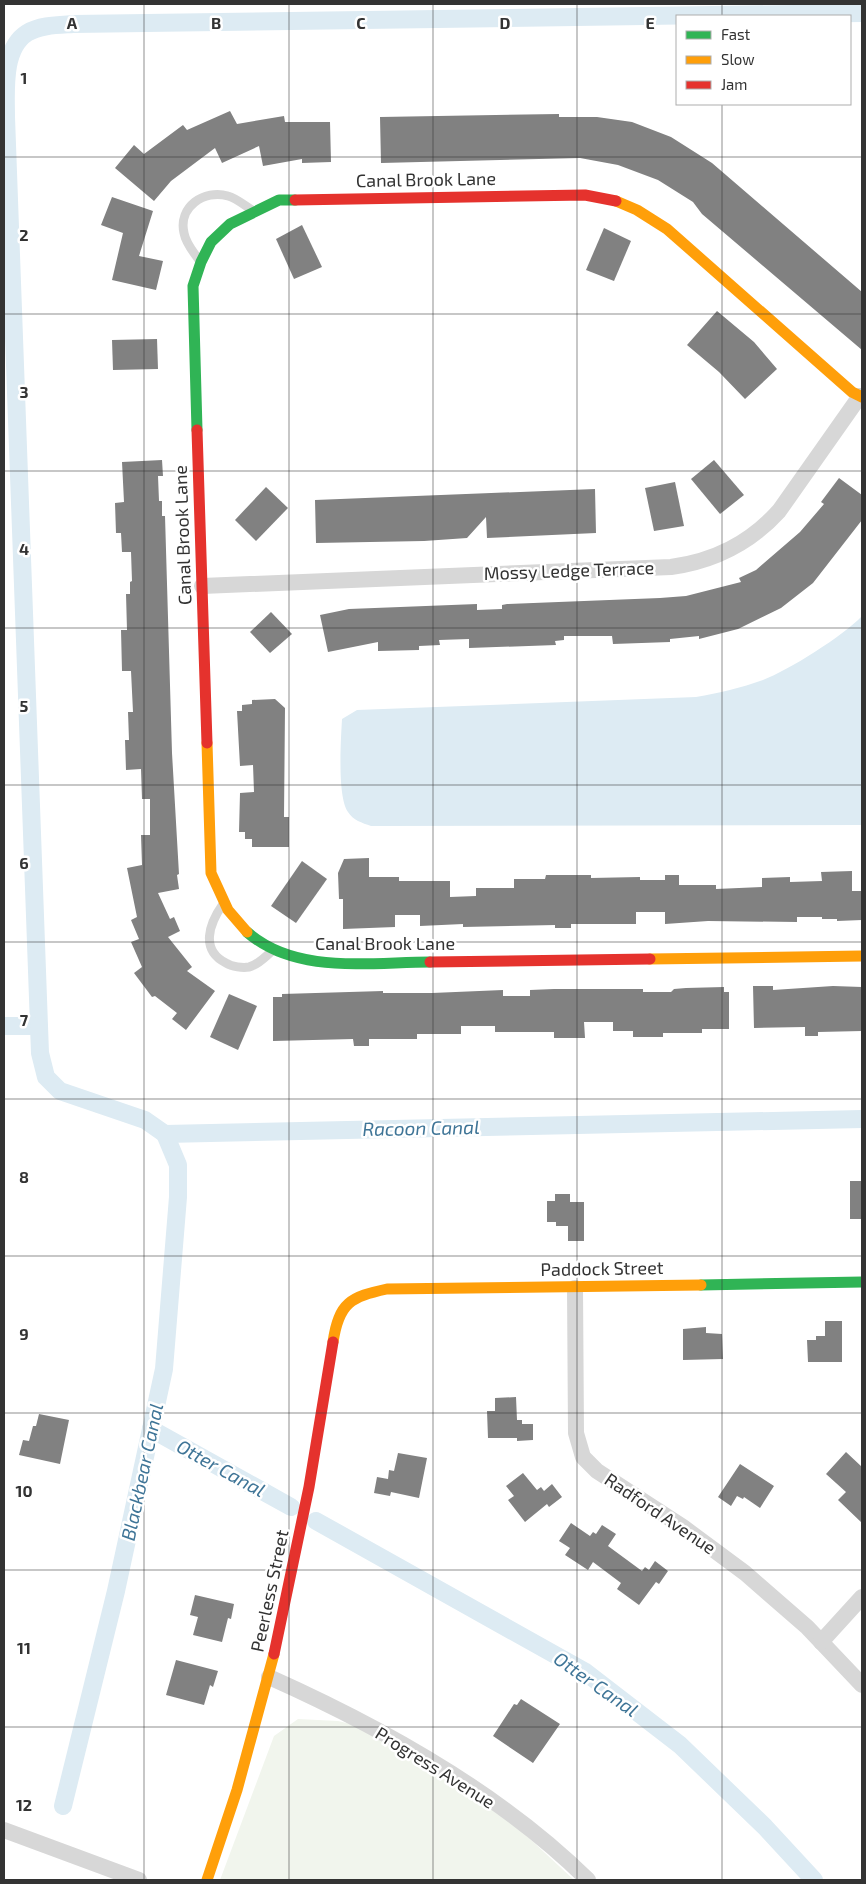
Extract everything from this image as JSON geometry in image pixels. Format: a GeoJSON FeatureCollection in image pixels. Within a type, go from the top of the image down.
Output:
{"type":"FeatureCollection","features":[{"type":"Feature","properties":{"kind":"street","name":"Canal Brook Lane"},"geometry":{"type":"LineString","coordinates":[[861,397],[668,229],[641,211],[618,200],[585,195],[279,200],[230,224],[211,242],[201,262],[193,286],[211,873],[218,898],[238,922],[260,944],[273,951],[300,961],[326,964],[862,956]]}},
{"type":"Feature","properties":{"kind":"street","name":"Mossy Ledge Terrace"},"geometry":{"type":"LineString","coordinates":[[202,586],[671,567],[709,559],[737,546],[764,527],[778,511],[861,397]]}},
{"type":"Feature","properties":{"kind":"street","name":"Paddock Street"},"geometry":{"type":"LineString","coordinates":[[346,1304],[361,1295],[387,1289],[575,1288],[862,1282]]}},
{"type":"Feature","properties":{"kind":"street","name":"Radford Avenue"},"geometry":{"type":"LineString","coordinates":[[575,1288],[576,1432],[583,1456],[597,1471],[683,1527],[745,1573],[822,1642],[862,1685]]}},
{"type":"Feature","properties":{"kind":"street","name":"Peerless Street"},"geometry":{"type":"LineString","coordinates":[[207,1880],[237,1790],[269,1677],[310,1487],[334,1333],[346,1304]]}},
{"type":"Feature","properties":{"kind":"street"},"geometry":{"type":"LineString","coordinates":[[822,1642],[862,1597]]}},
{"type":"Feature","properties":{"kind":"street","name":"Progress Avenue"},"geometry":{"type":"LineString","coordinates":[[269,1677],[320,1700],[459,1778],[556,1851],[588,1880]]}},
{"type":"Feature","properties":{"kind":"street"},"geometry":{"type":"LineString","coordinates":[[4,1830],[139,1880]]}},
{"type":"Feature","properties":{"kind":"lane"},"geometry":{"type":"LineString","coordinates":[[201,262],[188,245],[183,232],[183,220],[188,208],[192,204],[206,195],[223,195],[254,211]]}},
{"type":"Feature","properties":{"kind":"lane"},"geometry":{"type":"LineString","coordinates":[[223,904],[215,914],[208,934],[209,946],[214,955],[230,965],[249,967],[273,951]]}},
{"type":"Feature","properties":{"kind":"shaded area"},"geometry":{"type":"Polygon","coordinates":[[[862,616],[862,825],[371,826],[352,817],[345,804],[341,781],[342,719],[357,710],[696,697],[730,690],[774,675],[801,661],[842,633],[862,616]]]}},
{"type":"Feature","properties":{"kind":"shaded area"},"geometry":{"type":"Polygon","coordinates":[[[298,1719],[338,1721],[368,1728],[457,1771],[574,1880],[220,1880],[274,1736],[298,1719]]]}},
{"type":"Feature","properties":{"kind":"building"},"geometry":{"type":"Polygon","coordinates":[[[230,111],[237,124],[284,116],[285,122],[330,122],[331,162],[302,163],[302,159],[263,166],[259,146],[222,163],[215,148],[171,181],[154,201],[115,168],[134,145],[144,154],[183,125],[187,130],[230,111]]]}},
{"type":"Feature","properties":{"kind":"building"},"geometry":{"type":"Polygon","coordinates":[[[559,114],[559,117],[597,117],[632,122],[671,137],[712,163],[862,292],[862,350],[702,214],[693,202],[658,180],[618,165],[580,158],[381,163],[380,117],[559,114]]]}},
{"type":"Feature","properties":{"kind":"building"},"geometry":{"type":"Polygon","coordinates":[[[112,197],[153,211],[139,256],[163,261],[156,290],[112,280],[123,233],[101,225],[112,197]]]}},
{"type":"Feature","properties":{"kind":"building"},"geometry":{"type":"Polygon","coordinates":[[[302,225],[322,267],[294,279],[276,239],[302,225]]]}},
{"type":"Feature","properties":{"kind":"building"},"geometry":{"type":"Polygon","coordinates":[[[604,228],[631,241],[614,281],[586,270],[604,228]]]}},
{"type":"Feature","properties":{"kind":"building"},"geometry":{"type":"Polygon","coordinates":[[[717,311],[754,342],[777,369],[745,399],[719,372],[687,345],[717,311]]]}},
{"type":"Feature","properties":{"kind":"building"},"geometry":{"type":"Polygon","coordinates":[[[157,339],[158,369],[113,370],[112,340],[157,339]]]}},
{"type":"Feature","properties":{"kind":"building"},"geometry":{"type":"Polygon","coordinates":[[[162,460],[163,476],[158,476],[159,501],[162,501],[162,516],[165,516],[172,753],[179,889],[158,893],[170,919],[174,917],[180,931],[168,937],[192,967],[187,971],[215,991],[186,1030],[172,1019],[177,1013],[155,996],[152,997],[134,973],[142,967],[131,942],[139,939],[131,920],[137,917],[127,868],[142,865],[141,835],[150,835],[150,799],[142,799],[141,769],[126,770],[125,740],[129,740],[128,712],[133,712],[131,671],[122,671],[121,630],[127,630],[126,594],[130,594],[130,582],[132,581],[131,552],[122,552],[121,533],[116,533],[115,503],[124,502],[122,462],[162,460]]]}},
{"type":"Feature","properties":{"kind":"building"},"geometry":{"type":"Polygon","coordinates":[[[714,460],[744,495],[720,514],[691,479],[714,460]]]}},
{"type":"Feature","properties":{"kind":"building"},"geometry":{"type":"Polygon","coordinates":[[[839,478],[862,495],[862,520],[813,583],[781,608],[738,629],[699,639],[699,636],[670,639],[670,642],[613,644],[612,636],[564,636],[564,640],[555,641],[556,645],[469,648],[469,639],[439,640],[440,645],[419,646],[419,650],[378,651],[378,642],[328,652],[320,615],[349,609],[477,604],[477,610],[502,609],[502,605],[507,604],[686,596],[741,582],[739,578],[756,570],[800,532],[824,504],[821,502],[839,478]]]}},
{"type":"Feature","properties":{"kind":"building"},"geometry":{"type":"Polygon","coordinates":[[[675,482],[684,526],[654,531],[645,488],[675,482]]]}},
{"type":"Feature","properties":{"kind":"building"},"geometry":{"type":"Polygon","coordinates":[[[266,487],[288,508],[256,541],[235,520],[266,487]]]}},
{"type":"Feature","properties":{"kind":"building"},"geometry":{"type":"Polygon","coordinates":[[[595,489],[596,533],[487,538],[486,517],[467,538],[424,541],[316,543],[315,500],[595,489]]]}},
{"type":"Feature","properties":{"kind":"building"},"geometry":{"type":"Polygon","coordinates":[[[271,612],[292,634],[270,653],[250,632],[271,612]]]}},
{"type":"Feature","properties":{"kind":"building"},"geometry":{"type":"Polygon","coordinates":[[[275,699],[285,708],[284,817],[289,817],[289,847],[252,847],[252,839],[245,839],[245,832],[239,832],[240,793],[254,792],[253,765],[240,766],[237,711],[242,711],[242,705],[252,704],[252,700],[275,699]]]}},
{"type":"Feature","properties":{"kind":"building"},"geometry":{"type":"Polygon","coordinates":[[[369,858],[369,877],[399,877],[399,881],[450,881],[450,897],[476,896],[476,888],[514,888],[514,879],[545,879],[546,875],[591,875],[591,878],[640,877],[640,880],[665,880],[665,875],[679,875],[679,885],[716,885],[716,889],[762,887],[762,878],[790,877],[790,882],[822,881],[821,872],[852,871],[852,891],[862,891],[862,920],[837,921],[837,919],[822,919],[822,917],[797,917],[797,922],[708,921],[665,924],[665,912],[636,912],[636,924],[571,924],[571,928],[555,928],[555,925],[463,927],[463,924],[420,926],[420,915],[395,915],[395,927],[343,929],[343,899],[339,899],[338,873],[344,859],[369,858]]]}},
{"type":"Feature","properties":{"kind":"building"},"geometry":{"type":"Polygon","coordinates":[[[302,861],[327,879],[296,923],[271,906],[302,861]]]}},
{"type":"Feature","properties":{"kind":"building"},"geometry":{"type":"Polygon","coordinates":[[[753,986],[773,986],[773,990],[833,986],[862,987],[862,1031],[818,1032],[818,1036],[805,1036],[805,1027],[754,1028],[753,986]]]}},
{"type":"Feature","properties":{"kind":"building"},"geometry":{"type":"Polygon","coordinates":[[[724,987],[724,992],[729,992],[729,1029],[702,1029],[702,1033],[663,1033],[663,1037],[633,1037],[633,1031],[613,1031],[613,1022],[584,1022],[585,1038],[554,1038],[554,1032],[495,1032],[495,1026],[461,1026],[461,1034],[417,1034],[417,1039],[369,1039],[369,1046],[354,1046],[353,1039],[273,1041],[273,997],[282,997],[282,994],[383,991],[383,993],[432,993],[503,990],[503,996],[530,996],[530,990],[643,989],[643,992],[671,992],[674,989],[724,987]]]}},
{"type":"Feature","properties":{"kind":"building"},"geometry":{"type":"Polygon","coordinates":[[[229,994],[257,1006],[238,1050],[210,1037],[229,994]]]}},
{"type":"Feature","properties":{"kind":"building"},"geometry":{"type":"Polygon","coordinates":[[[850,1181],[862,1181],[862,1219],[850,1219],[850,1181]]]}},
{"type":"Feature","properties":{"kind":"building"},"geometry":{"type":"Polygon","coordinates":[[[555,1194],[570,1194],[570,1202],[584,1202],[584,1241],[568,1241],[568,1226],[556,1226],[556,1222],[547,1222],[547,1201],[555,1201],[555,1194]]]}},
{"type":"Feature","properties":{"kind":"building"},"geometry":{"type":"Polygon","coordinates":[[[825,1321],[842,1321],[842,1362],[808,1362],[807,1340],[816,1340],[816,1336],[825,1336],[825,1321]]]}},
{"type":"Feature","properties":{"kind":"building"},"geometry":{"type":"Polygon","coordinates":[[[706,1327],[706,1333],[722,1334],[723,1359],[683,1360],[683,1329],[706,1327]]]}},
{"type":"Feature","properties":{"kind":"building"},"geometry":{"type":"Polygon","coordinates":[[[516,1397],[517,1420],[522,1420],[522,1424],[533,1424],[533,1440],[517,1441],[517,1438],[488,1438],[487,1411],[495,1411],[495,1398],[516,1397]]]}},
{"type":"Feature","properties":{"kind":"building"},"geometry":{"type":"Polygon","coordinates":[[[39,1414],[69,1420],[60,1464],[19,1455],[23,1440],[29,1441],[39,1414]]]}},
{"type":"Feature","properties":{"kind":"building"},"geometry":{"type":"Polygon","coordinates":[[[846,1452],[862,1467],[862,1523],[838,1500],[846,1492],[826,1474],[846,1452]]]}},
{"type":"Feature","properties":{"kind":"building"},"geometry":{"type":"Polygon","coordinates":[[[398,1453],[427,1458],[419,1498],[391,1492],[390,1496],[374,1493],[377,1477],[388,1479],[389,1470],[394,1471],[398,1453]]]}},
{"type":"Feature","properties":{"kind":"building"},"geometry":{"type":"Polygon","coordinates":[[[740,1464],[774,1486],[760,1508],[744,1497],[743,1499],[737,1496],[731,1506],[718,1497],[740,1464]]]}},
{"type":"Feature","properties":{"kind":"building"},"geometry":{"type":"Polygon","coordinates":[[[523,1473],[537,1490],[541,1487],[544,1491],[552,1484],[562,1497],[549,1507],[547,1504],[525,1522],[508,1500],[514,1496],[506,1486],[523,1473]]]}},
{"type":"Feature","properties":{"kind":"building"},"geometry":{"type":"Polygon","coordinates":[[[571,1523],[590,1536],[593,1532],[596,1534],[602,1525],[616,1534],[608,1546],[642,1571],[645,1567],[649,1570],[655,1561],[668,1571],[659,1584],[656,1582],[639,1605],[617,1589],[621,1583],[593,1562],[588,1570],[565,1555],[570,1548],[559,1541],[571,1523]]]}},
{"type":"Feature","properties":{"kind":"building"},"geometry":{"type":"Polygon","coordinates":[[[195,1595],[234,1604],[231,1619],[228,1618],[222,1642],[193,1635],[198,1617],[190,1615],[195,1595]]]}},
{"type":"Feature","properties":{"kind":"building"},"geometry":{"type":"Polygon","coordinates":[[[176,1660],[218,1671],[213,1687],[210,1685],[204,1705],[166,1695],[176,1660]]]}},
{"type":"Feature","properties":{"kind":"building"},"geometry":{"type":"Polygon","coordinates":[[[521,1699],[560,1724],[533,1763],[493,1736],[514,1704],[517,1705],[521,1699]]]}},
{"type":"Feature","properties":{"kind":"waterway"},"geometry":{"type":"LineString","coordinates":[[719,15],[862,13]]}},
{"type":"Feature","properties":{"kind":"waterway"},"geometry":{"type":"LineString","coordinates":[[4,1026],[39,1026],[6,117],[7,71],[13,49],[19,40],[32,30],[73,24],[676,16]]}},
{"type":"Feature","properties":{"kind":"waterway","name":"Racoon Canal"},"geometry":{"type":"LineString","coordinates":[[39,1026],[40,1053],[46,1077],[60,1091],[145,1120],[165,1134],[862,1119]]}},
{"type":"Feature","properties":{"kind":"waterway","name":"Blackbear Canal"},"geometry":{"type":"LineString","coordinates":[[63,1806],[116,1591],[164,1369],[178,1197],[178,1165],[165,1134]]}},
{"type":"Feature","properties":{"kind":"waterway","name":"Otter Canal"},"geometry":{"type":"LineString","coordinates":[[151,1429],[291,1507]]}},
{"type":"Feature","properties":{"kind":"waterway","name":"Otter Canal"},"geometry":{"type":"LineString","coordinates":[[316,1521],[584,1671],[680,1745],[765,1827],[814,1880]]}},
{"type":"Feature","properties":{"kind":"traffic: fast"},"geometry":{"type":"LineString","coordinates":[[197,430],[193,286],[201,262],[211,242],[230,224],[279,200],[295,200]]}},
{"type":"Feature","properties":{"kind":"traffic: fast"},"geometry":{"type":"LineString","coordinates":[[247,932],[266,946],[288,955],[311,960],[359,964],[430,962]]}},
{"type":"Feature","properties":{"kind":"traffic: fast"},"geometry":{"type":"LineString","coordinates":[[701,1285],[862,1282]]}},
{"type":"Feature","properties":{"kind":"traffic: slow"},"geometry":{"type":"LineString","coordinates":[[616,201],[637,210],[667,229],[852,392],[862,397]]}},
{"type":"Feature","properties":{"kind":"traffic: slow"},"geometry":{"type":"LineString","coordinates":[[207,743],[211,873],[228,910],[247,932]]}},
{"type":"Feature","properties":{"kind":"traffic: slow"},"geometry":{"type":"LineString","coordinates":[[650,959],[862,956]]}},
{"type":"Feature","properties":{"kind":"traffic: slow"},"geometry":{"type":"LineString","coordinates":[[333,1342],[339,1318],[349,1304],[364,1295],[387,1289],[701,1285]]}},
{"type":"Feature","properties":{"kind":"traffic: slow"},"geometry":{"type":"LineString","coordinates":[[207,1880],[237,1790],[274,1654]]}},
{"type":"Feature","properties":{"kind":"traffic: jam"},"geometry":{"type":"LineString","coordinates":[[295,200],[585,195],[616,201]]}},
{"type":"Feature","properties":{"kind":"traffic: jam"},"geometry":{"type":"LineString","coordinates":[[197,430],[207,743]]}},
{"type":"Feature","properties":{"kind":"traffic: jam"},"geometry":{"type":"LineString","coordinates":[[430,962],[650,959]]}},
{"type":"Feature","properties":{"kind":"traffic: jam"},"geometry":{"type":"LineString","coordinates":[[274,1654],[309,1487],[333,1342]]}}]}
